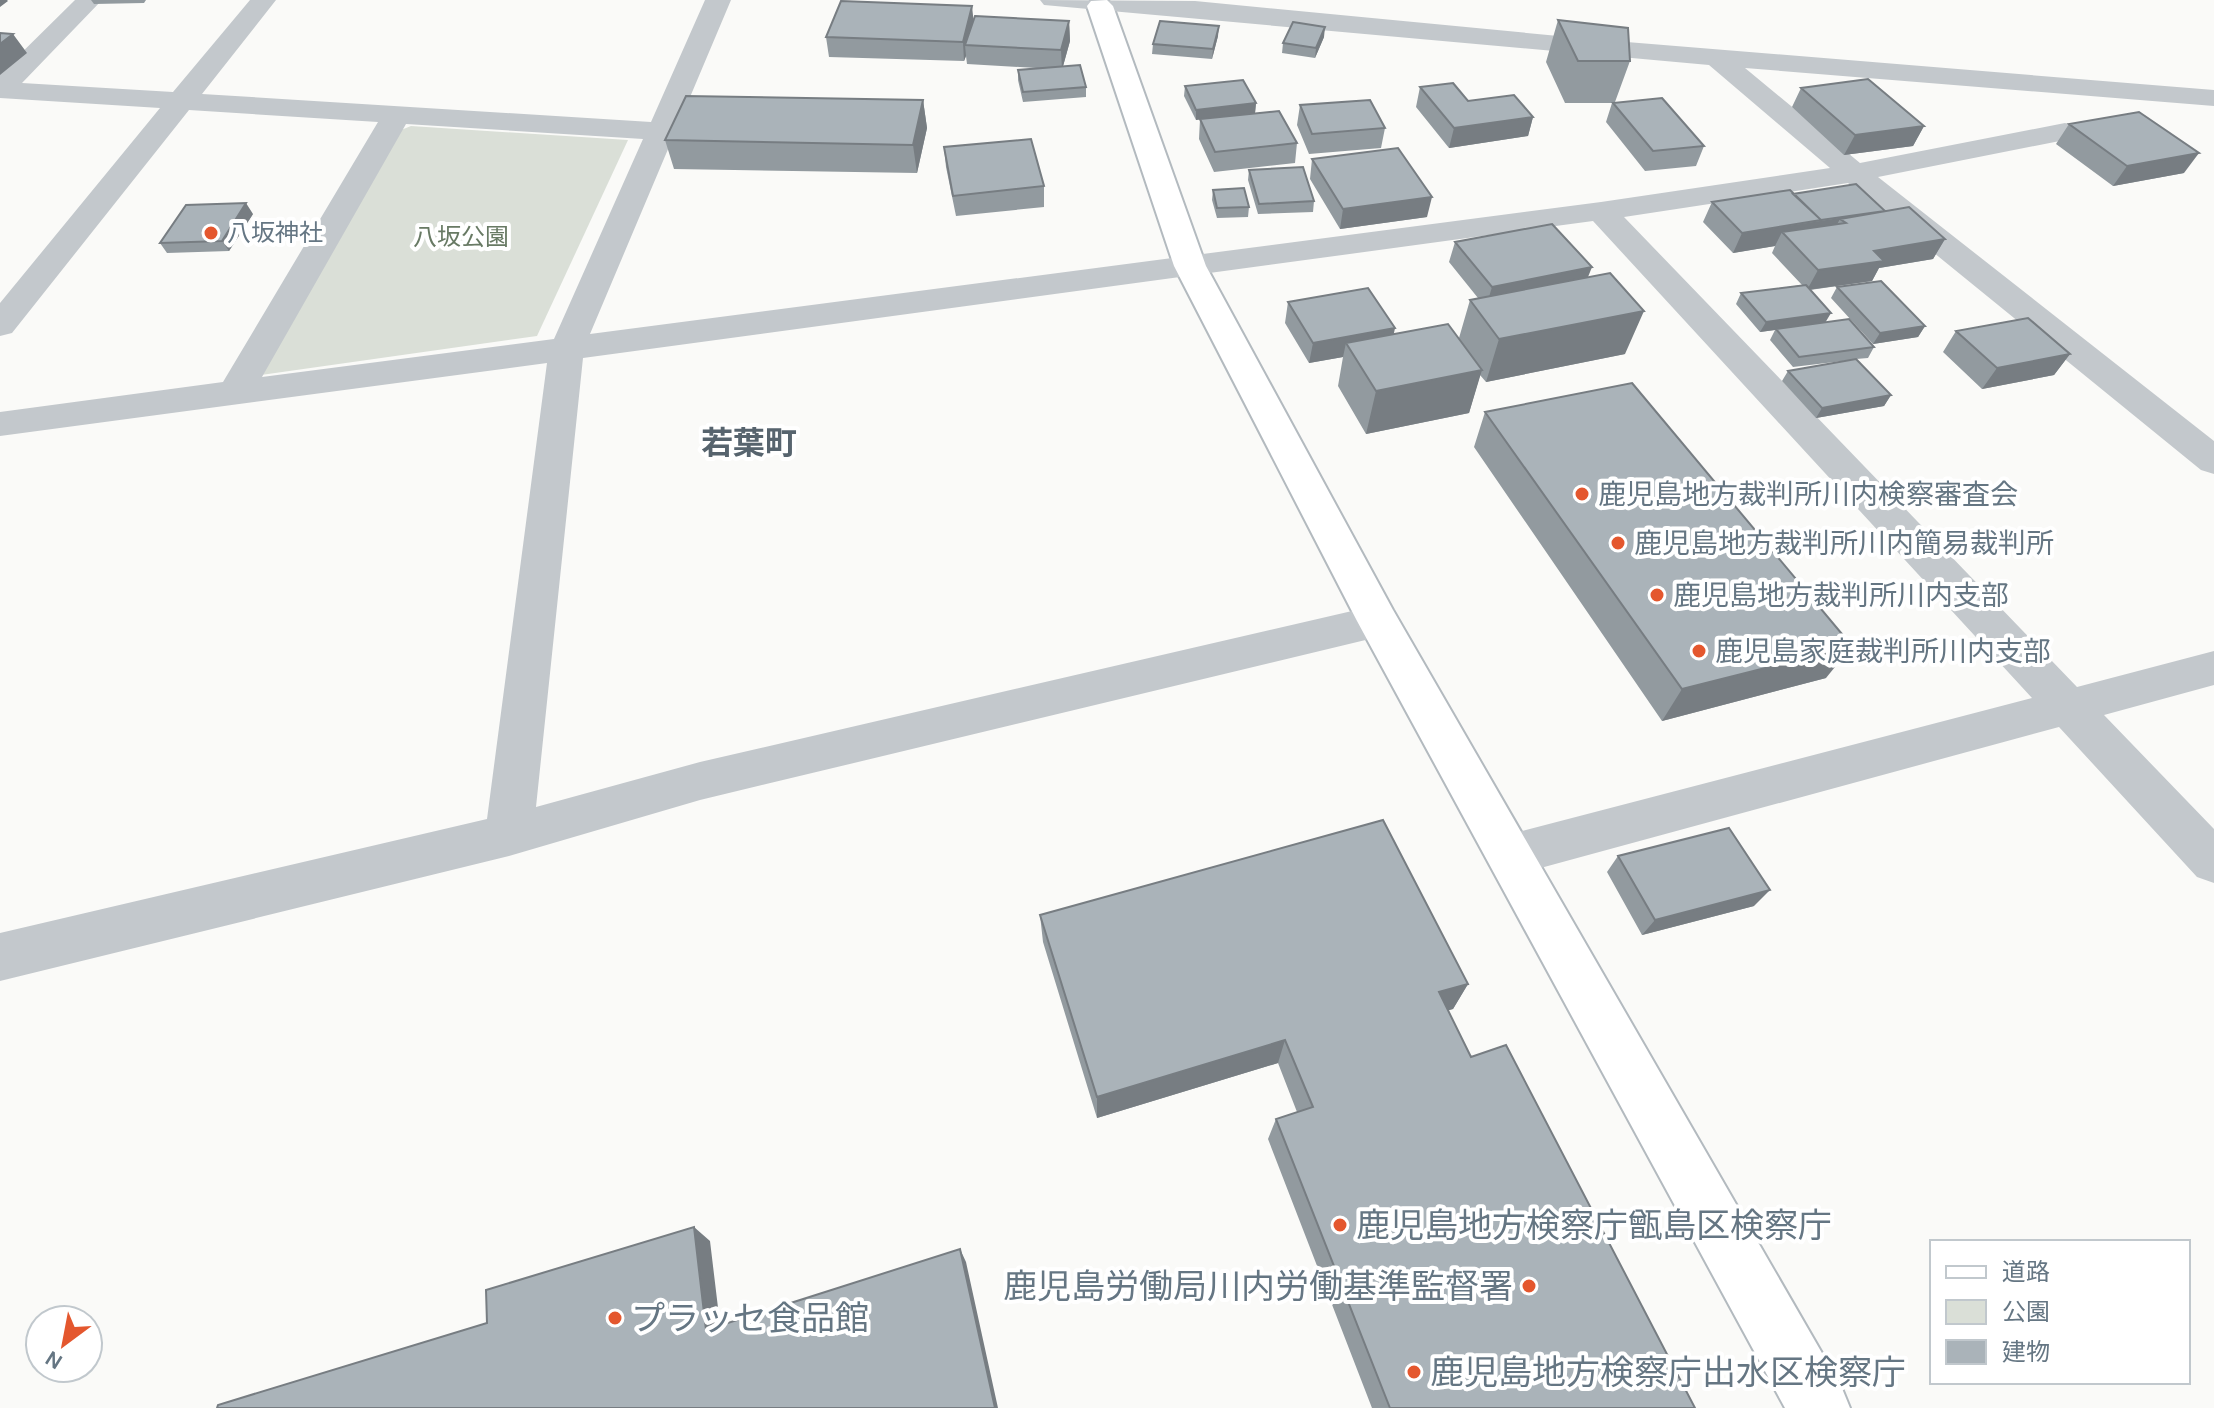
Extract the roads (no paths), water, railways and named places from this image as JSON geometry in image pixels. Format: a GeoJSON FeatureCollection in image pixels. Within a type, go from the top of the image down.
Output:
{"type":"FeatureCollection","features":[{"type":"Feature","properties":{"kind":"street"},"geometry":{"type":"LineString","coordinates":[[0,90],[89,0]]}},
{"type":"Feature","properties":{"kind":"street"},"geometry":{"type":"LineString","coordinates":[[0,325],[263,0]]}},
{"type":"Feature","properties":{"kind":"street"},"geometry":{"type":"LineString","coordinates":[[509,835],[566,351],[718,0]]}},
{"type":"Feature","properties":{"kind":"street"},"geometry":{"type":"LineString","coordinates":[[1053,0],[1100,6],[1148,4],[1405,31],[2214,98]]}},
{"type":"Feature","properties":{"kind":"street"},"geometry":{"type":"LineString","coordinates":[[1100,6],[1190,266],[1378,621],[1819,1408]]}},
{"type":"Feature","properties":{"kind":"street"},"geometry":{"type":"LineString","coordinates":[[1713,55],[1854,173],[2214,461]]}},
{"type":"Feature","properties":{"kind":"street"},"geometry":{"type":"LineString","coordinates":[[0,90],[661,131]]}},
{"type":"Feature","properties":{"kind":"street"},"geometry":{"type":"LineString","coordinates":[[235,393],[397,114]]}},
{"type":"Feature","properties":{"kind":"street"},"geometry":{"type":"LineString","coordinates":[[0,424],[1601,211],[1854,173],[2065,132]]}},
{"type":"Feature","properties":{"kind":"street"},"geometry":{"type":"LineString","coordinates":[[1601,211],[2214,862]]}},
{"type":"Feature","properties":{"kind":"street"},"geometry":{"type":"LineString","coordinates":[[0,957],[509,835],[700,781],[1378,621]]}},
{"type":"Feature","properties":{"kind":"street"},"geometry":{"type":"LineString","coordinates":[[1511,855],[2214,668]]}},
{"type":"Feature","properties":{"kind":"place","name":"八坂神社"},"geometry":{"type":"Point","coordinates":[211,233]}},
{"type":"Feature","properties":{"kind":"place","name":"鹿児島地方裁判所川内検察審査会"},"geometry":{"type":"Point","coordinates":[1582,494]}},
{"type":"Feature","properties":{"kind":"place","name":"鹿児島地方裁判所川内簡易裁判所"},"geometry":{"type":"Point","coordinates":[1618,543]}},
{"type":"Feature","properties":{"kind":"place","name":"鹿児島地方裁判所川内支部"},"geometry":{"type":"Point","coordinates":[1657,595]}},
{"type":"Feature","properties":{"kind":"place","name":"鹿児島家庭裁判所川内支部"},"geometry":{"type":"Point","coordinates":[1699,651]}},
{"type":"Feature","properties":{"kind":"place","name":"鹿児島地方検察庁甑島区検察庁"},"geometry":{"type":"Point","coordinates":[1340,1225]}},
{"type":"Feature","properties":{"kind":"place","name":"鹿児島労働局川内労働基準監督署"},"geometry":{"type":"Point","coordinates":[1529,1286]}},
{"type":"Feature","properties":{"kind":"place","name":"プラッセ食品館"},"geometry":{"type":"Point","coordinates":[615,1318]}},
{"type":"Feature","properties":{"kind":"place","name":"鹿児島地方検察庁出水区検察庁"},"geometry":{"type":"Point","coordinates":[1414,1372]}},
{"type":"Feature","properties":{"kind":"district","name":"若葉町"},"geometry":{"type":"Point","coordinates":[749,443]}},
{"type":"Feature","properties":{"kind":"park label","name":"八坂公園"},"geometry":{"type":"Point","coordinates":[461,237]}}]}
